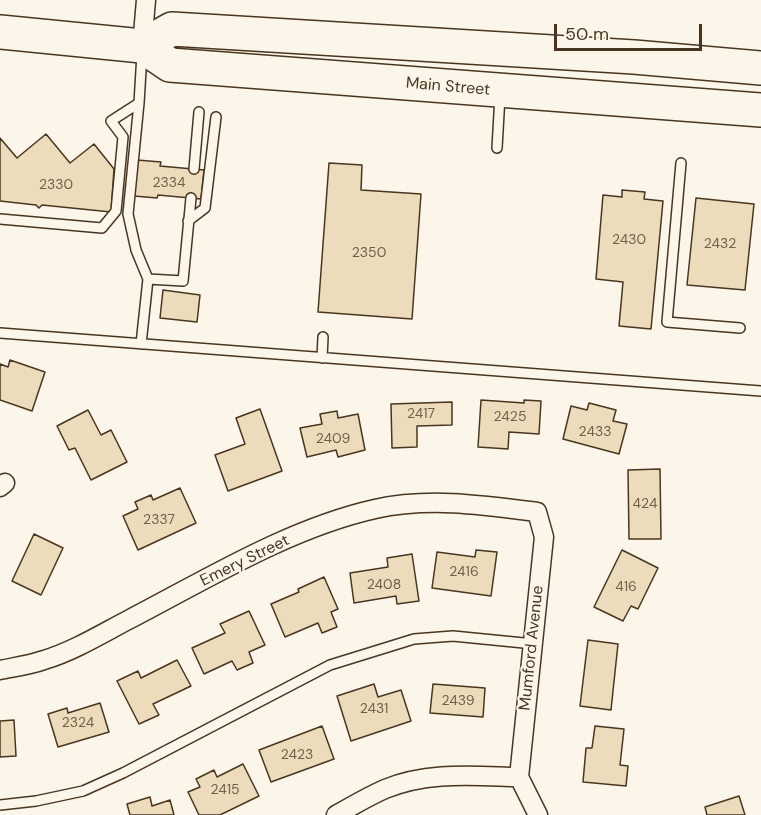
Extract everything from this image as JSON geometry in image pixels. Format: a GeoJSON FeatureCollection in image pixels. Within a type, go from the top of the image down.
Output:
{"type":"FeatureCollection","features":[{"type":"Feature","properties":{"kind":"highway"},"geometry":{"type":"LineString","coordinates":[[142,46],[172,29],[634,57],[761,68]]}},
{"type":"Feature","properties":{"kind":"highway","name":"Main Street"},"geometry":{"type":"LineString","coordinates":[[0,32],[142,46],[170,65],[761,110]]}},
{"type":"Feature","properties":{"kind":"street"},"geometry":{"type":"LineString","coordinates":[[142,46],[146,0]]}},
{"type":"Feature","properties":{"kind":"street","name":"Emery Street"},"geometry":{"type":"LineString","coordinates":[[0,670],[45,660],[78,646],[231,566],[317,526],[375,509],[421,503],[466,503],[503,508]]}},
{"type":"Feature","properties":{"kind":"street","name":"Mumford Avenue"},"geometry":{"type":"LineString","coordinates":[[503,508],[537,512],[544,537],[519,777]]}},
{"type":"Feature","properties":{"kind":"street"},"geometry":{"type":"LineString","coordinates":[[336,815],[386,789],[429,777],[451,775],[519,777],[538,815]]}},
{"type":"Feature","properties":{"kind":"lane"},"geometry":{"type":"LineString","coordinates":[[141,344],[148,279],[136,250],[128,214],[142,46]]}},
{"type":"Feature","properties":{"kind":"lane"},"geometry":{"type":"LineString","coordinates":[[497,148],[500,91]]}},
{"type":"Feature","properties":{"kind":"lane"},"geometry":{"type":"LineString","coordinates":[[0,219],[102,228],[116,211],[123,136],[111,120],[139,103]]}},
{"type":"Feature","properties":{"kind":"lane"},"geometry":{"type":"LineString","coordinates":[[194,169],[199,112]]}},
{"type":"Feature","properties":{"kind":"lane"},"geometry":{"type":"LineString","coordinates":[[189,221],[205,208],[216,117]]}},
{"type":"Feature","properties":{"kind":"lane"},"geometry":{"type":"LineString","coordinates":[[681,163],[667,322],[740,328]]}},
{"type":"Feature","properties":{"kind":"lane"},"geometry":{"type":"LineString","coordinates":[[148,279],[183,281],[191,198]]}},
{"type":"Feature","properties":{"kind":"lane"},"geometry":{"type":"LineString","coordinates":[[0,333],[761,391]]}},
{"type":"Feature","properties":{"kind":"lane"},"geometry":{"type":"LineString","coordinates":[[322,358],[323,337]]}},
{"type":"Feature","properties":{"kind":"lane"},"geometry":{"type":"LineString","coordinates":[[0,805],[36,801],[83,791],[123,773],[330,665],[414,639],[453,636],[534,644]]}},
{"type":"Feature","properties":{"kind":"building"},"geometry":{"type":"Polygon","coordinates":[[[46,134],[70,163],[94,144],[114,169],[111,212],[42,205],[39,208],[36,205],[0,201],[0,138],[17,158],[46,134]]]}},
{"type":"Feature","properties":{"kind":"building"},"geometry":{"type":"Polygon","coordinates":[[[137,160],[161,162],[160,166],[204,170],[201,199],[158,195],[157,198],[134,196],[137,160]]]}},
{"type":"Feature","properties":{"kind":"building"},"geometry":{"type":"Polygon","coordinates":[[[329,163],[362,165],[361,190],[421,194],[412,319],[318,312],[329,163]]]}},
{"type":"Feature","properties":{"kind":"building"},"geometry":{"type":"Polygon","coordinates":[[[622,190],[645,192],[644,199],[663,201],[651,329],[619,326],[623,282],[596,279],[603,195],[622,197],[622,190]]]}},
{"type":"Feature","properties":{"kind":"building"},"geometry":{"type":"Polygon","coordinates":[[[696,198],[754,204],[745,290],[687,285],[696,198]]]}},
{"type":"Feature","properties":{"kind":"building"},"geometry":{"type":"Polygon","coordinates":[[[163,290],[200,295],[197,322],[160,318],[163,290]]]}},
{"type":"Feature","properties":{"kind":"building"},"geometry":{"type":"Polygon","coordinates":[[[10,360],[45,372],[32,411],[0,400],[0,364],[8,367],[10,360]]]}},
{"type":"Feature","properties":{"kind":"building"},"geometry":{"type":"Polygon","coordinates":[[[481,400],[524,403],[524,400],[541,401],[539,434],[509,432],[508,449],[478,447],[481,400]]]}},
{"type":"Feature","properties":{"kind":"building"},"geometry":{"type":"Polygon","coordinates":[[[452,402],[452,425],[417,426],[417,447],[392,448],[391,404],[452,402]]]}},
{"type":"Feature","properties":{"kind":"building"},"geometry":{"type":"Polygon","coordinates":[[[589,403],[616,410],[613,421],[627,424],[619,454],[563,439],[571,406],[587,410],[589,403]]]}},
{"type":"Feature","properties":{"kind":"building"},"geometry":{"type":"Polygon","coordinates":[[[260,409],[282,471],[228,491],[215,455],[245,444],[236,418],[260,409]]]}},
{"type":"Feature","properties":{"kind":"building"},"geometry":{"type":"Polygon","coordinates":[[[88,410],[101,435],[111,430],[127,462],[91,480],[75,448],[69,450],[57,426],[88,410]]]}},
{"type":"Feature","properties":{"kind":"building"},"geometry":{"type":"Polygon","coordinates":[[[337,411],[338,418],[358,414],[365,450],[338,457],[336,450],[307,457],[300,428],[322,424],[320,414],[337,411]]]}},
{"type":"Feature","properties":{"kind":"building"},"geometry":{"type":"Polygon","coordinates":[[[660,469],[661,539],[629,539],[628,470],[660,469]]]}},
{"type":"Feature","properties":{"kind":"building"},"geometry":{"type":"Polygon","coordinates":[[[180,488],[196,523],[138,550],[123,516],[138,509],[135,502],[151,495],[153,500],[180,488]]]}},
{"type":"Feature","properties":{"kind":"building"},"geometry":{"type":"Polygon","coordinates":[[[34,534],[63,548],[41,595],[12,581],[34,534]]]}},
{"type":"Feature","properties":{"kind":"building"},"geometry":{"type":"Polygon","coordinates":[[[476,550],[497,552],[491,596],[432,588],[437,552],[475,557],[476,550]]]}},
{"type":"Feature","properties":{"kind":"building"},"geometry":{"type":"Polygon","coordinates":[[[622,550],[658,568],[638,609],[631,606],[623,621],[594,607],[622,550]]]}},
{"type":"Feature","properties":{"kind":"building"},"geometry":{"type":"Polygon","coordinates":[[[412,554],[419,601],[397,604],[396,596],[354,603],[350,573],[388,567],[387,558],[412,554]]]}},
{"type":"Feature","properties":{"kind":"building"},"geometry":{"type":"Polygon","coordinates":[[[324,577],[338,609],[331,612],[337,627],[322,633],[318,623],[285,637],[271,604],[299,592],[298,589],[324,577]]]}},
{"type":"Feature","properties":{"kind":"building"},"geometry":{"type":"Polygon","coordinates":[[[249,611],[265,645],[249,652],[253,663],[237,670],[232,661],[204,674],[192,648],[225,633],[220,624],[249,611]]]}},
{"type":"Feature","properties":{"kind":"building"},"geometry":{"type":"Polygon","coordinates":[[[588,640],[618,644],[611,710],[580,706],[588,640]]]}},
{"type":"Feature","properties":{"kind":"building"},"geometry":{"type":"Polygon","coordinates":[[[177,660],[191,686],[153,704],[159,715],[139,724],[117,681],[138,671],[141,678],[177,660]]]}},
{"type":"Feature","properties":{"kind":"building"},"geometry":{"type":"Polygon","coordinates":[[[374,684],[378,697],[401,690],[411,721],[351,741],[337,696],[374,684]]]}},
{"type":"Feature","properties":{"kind":"building"},"geometry":{"type":"Polygon","coordinates":[[[433,684],[485,688],[483,717],[430,713],[433,684]]]}},
{"type":"Feature","properties":{"kind":"building"},"geometry":{"type":"Polygon","coordinates":[[[100,703],[109,732],[58,747],[48,714],[67,708],[68,713],[100,703]]]}},
{"type":"Feature","properties":{"kind":"building"},"geometry":{"type":"Polygon","coordinates":[[[14,720],[16,756],[0,757],[0,721],[14,720]]]}},
{"type":"Feature","properties":{"kind":"building"},"geometry":{"type":"Polygon","coordinates":[[[322,726],[334,759],[271,782],[259,750],[322,726]]]}},
{"type":"Feature","properties":{"kind":"building"},"geometry":{"type":"Polygon","coordinates":[[[595,726],[624,729],[620,765],[628,766],[626,786],[583,782],[586,748],[592,748],[595,726]]]}},
{"type":"Feature","properties":{"kind":"building"},"geometry":{"type":"Polygon","coordinates":[[[243,764],[259,796],[220,815],[199,815],[188,792],[200,787],[196,779],[214,770],[217,777],[243,764]]]}},
{"type":"Feature","properties":{"kind":"building"},"geometry":{"type":"Polygon","coordinates":[[[739,796],[745,815],[707,815],[705,807],[739,796]]]}},
{"type":"Feature","properties":{"kind":"building"},"geometry":{"type":"Polygon","coordinates":[[[150,797],[152,806],[170,800],[174,815],[130,815],[127,804],[150,797]]]}}]}
